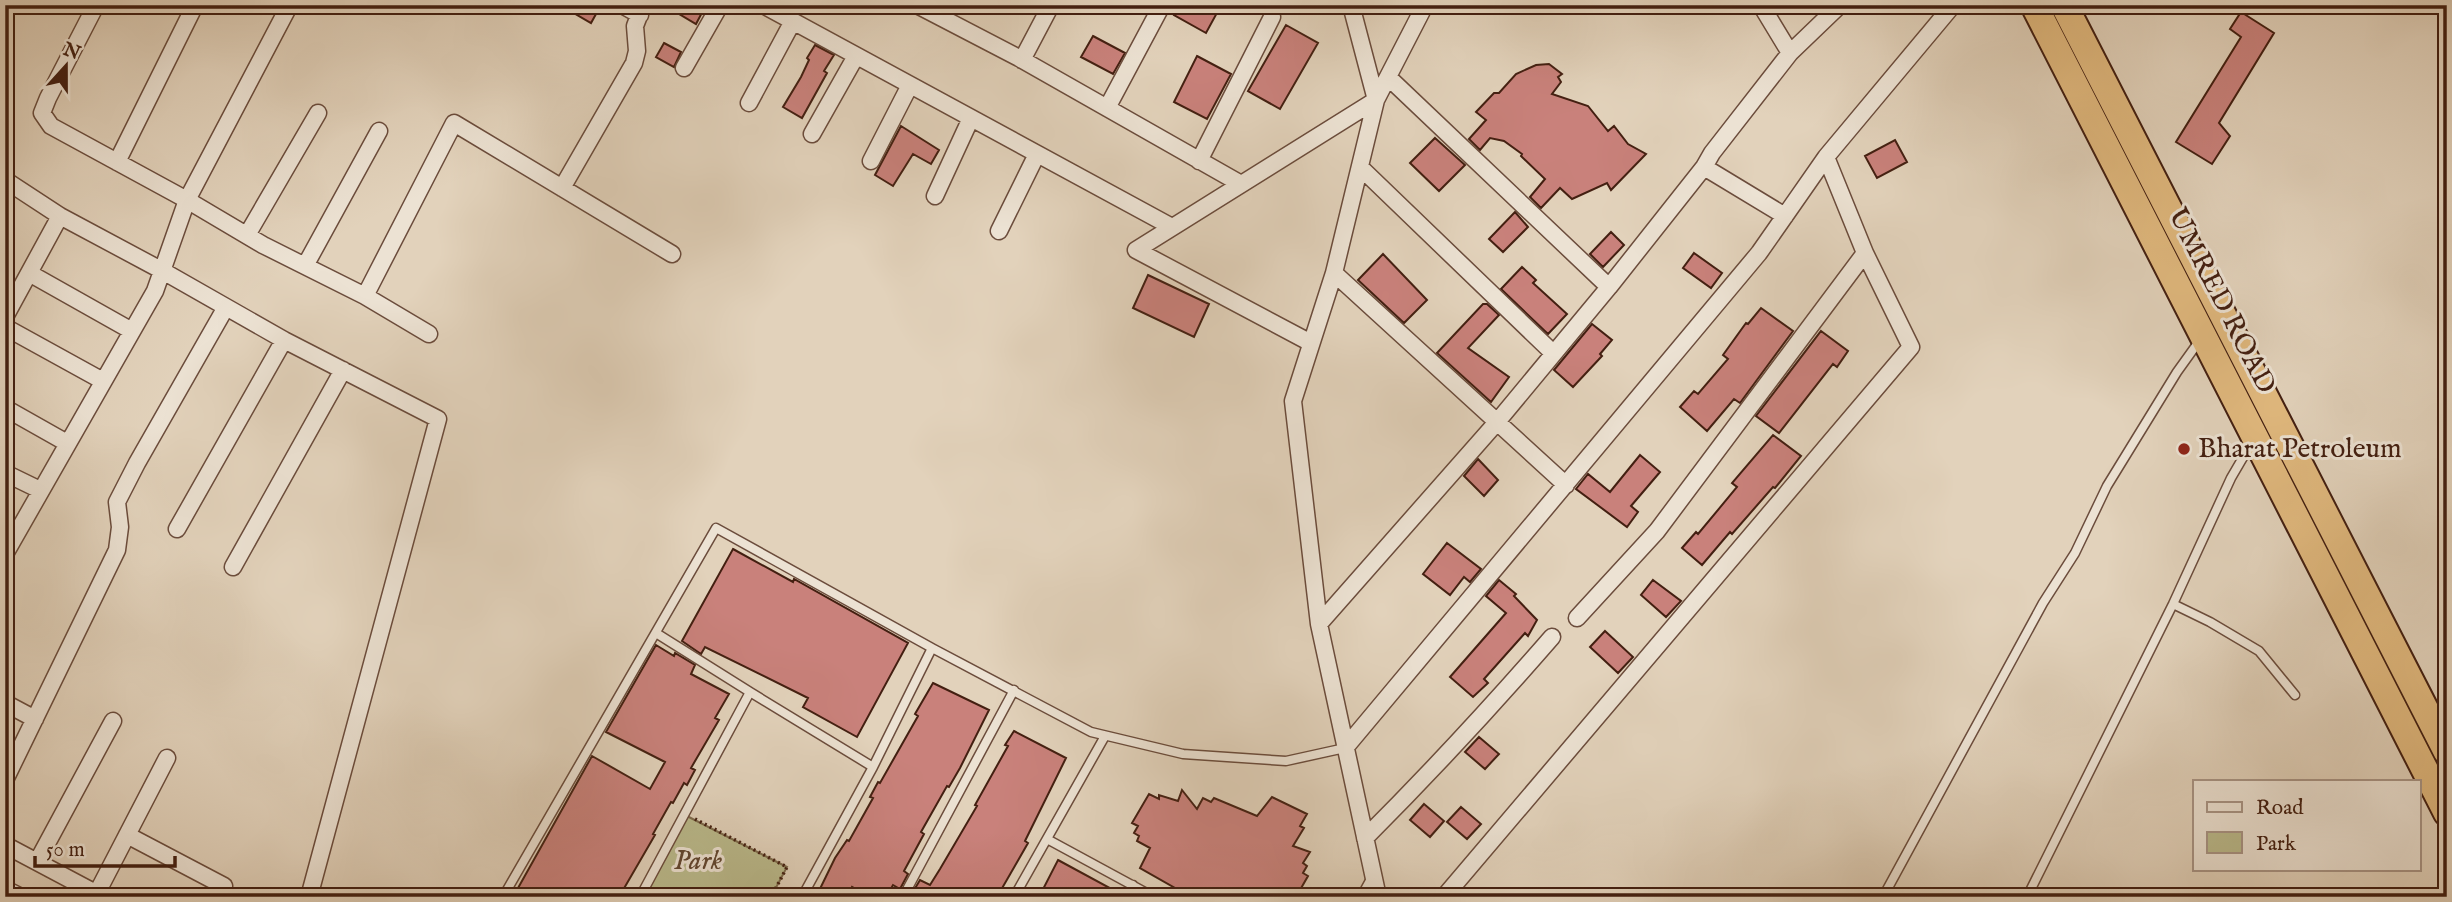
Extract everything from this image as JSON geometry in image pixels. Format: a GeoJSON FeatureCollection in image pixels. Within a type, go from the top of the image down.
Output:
{"type":"FeatureCollection","features":[{"type":"Feature","properties":{"kind":"highway","name":"UMRED ROAD"},"geometry":{"type":"LineString","coordinates":[[2034,5],[2447,813]]}},
{"type":"Feature","properties":{"kind":"highway"},"geometry":{"type":"LineString","coordinates":[[2064,5],[2447,752]]}},
{"type":"Feature","properties":{"kind":"street"},"geometry":{"type":"LineString","coordinates":[[96,5],[42,113],[51,126],[247,235],[365,296],[429,334]]}},
{"type":"Feature","properties":{"kind":"street"},"geometry":{"type":"LineString","coordinates":[[117,162],[195,5]]}},
{"type":"Feature","properties":{"kind":"street"},"geometry":{"type":"LineString","coordinates":[[562,188],[634,64],[635,26],[641,10],[622,5]]}},
{"type":"Feature","properties":{"kind":"street"},"geometry":{"type":"LineString","coordinates":[[684,68],[720,5]]}},
{"type":"Feature","properties":{"kind":"street"},"geometry":{"type":"LineString","coordinates":[[763,5],[1172,227]]}},
{"type":"Feature","properties":{"kind":"street"},"geometry":{"type":"LineString","coordinates":[[917,5],[1022,60],[1241,184]]}},
{"type":"Feature","properties":{"kind":"street"},"geometry":{"type":"LineString","coordinates":[[1022,60],[1051,5]]}},
{"type":"Feature","properties":{"kind":"street"},"geometry":{"type":"LineString","coordinates":[[1107,108],[1162,5]]}},
{"type":"Feature","properties":{"kind":"street"},"geometry":{"type":"LineString","coordinates":[[1351,5],[1376,100]]}},
{"type":"Feature","properties":{"kind":"street"},"geometry":{"type":"LineString","coordinates":[[1378,897],[1319,624],[1293,401],[1334,273],[1376,100],[1425,5]]}},
{"type":"Feature","properties":{"kind":"street"},"geometry":{"type":"LineString","coordinates":[[1761,5],[1790,53]]}},
{"type":"Feature","properties":{"kind":"street"},"geometry":{"type":"LineString","coordinates":[[1319,624],[1497,422],[1609,287],[1790,53],[1840,5]]}},
{"type":"Feature","properties":{"kind":"street"},"geometry":{"type":"LineString","coordinates":[[1345,748],[1759,253],[1826,157],[1953,5]]}},
{"type":"Feature","properties":{"kind":"street"},"geometry":{"type":"LineString","coordinates":[[6,551],[155,291],[187,200],[288,8]]}},
{"type":"Feature","properties":{"kind":"street"},"geometry":{"type":"LineString","coordinates":[[1199,160],[1272,18]]}},
{"type":"Feature","properties":{"kind":"street"},"geometry":{"type":"LineString","coordinates":[[749,103],[793,21]]}},
{"type":"Feature","properties":{"kind":"street"},"geometry":{"type":"LineString","coordinates":[[812,134],[856,56]]}},
{"type":"Feature","properties":{"kind":"street"},"geometry":{"type":"LineString","coordinates":[[1388,77],[1609,287]]}},
{"type":"Feature","properties":{"kind":"street"},"geometry":{"type":"LineString","coordinates":[[871,161],[910,85]]}},
{"type":"Feature","properties":{"kind":"street"},"geometry":{"type":"LineString","coordinates":[[1311,343],[1136,250],[1376,100]]}},
{"type":"Feature","properties":{"kind":"street"},"geometry":{"type":"LineString","coordinates":[[247,235],[318,113]]}},
{"type":"Feature","properties":{"kind":"street"},"geometry":{"type":"LineString","coordinates":[[935,196],[971,118]]}},
{"type":"Feature","properties":{"kind":"street"},"geometry":{"type":"LineString","coordinates":[[365,296],[454,123],[672,254]]}},
{"type":"Feature","properties":{"kind":"street"},"geometry":{"type":"LineString","coordinates":[[305,266],[379,131]]}},
{"type":"Feature","properties":{"kind":"street"},"geometry":{"type":"LineString","coordinates":[[999,231],[1037,154]]}},
{"type":"Feature","properties":{"kind":"street"},"geometry":{"type":"LineString","coordinates":[[1444,897],[1910,347],[1865,253],[1826,157]]}},
{"type":"Feature","properties":{"kind":"street"},"geometry":{"type":"LineString","coordinates":[[1704,167],[1785,216]]}},
{"type":"Feature","properties":{"kind":"street"},"geometry":{"type":"LineString","coordinates":[[1361,168],[1553,353]]}},
{"type":"Feature","properties":{"kind":"street"},"geometry":{"type":"LineString","coordinates":[[5,180],[60,216],[162,270],[284,340],[438,419],[309,897]]}},
{"type":"Feature","properties":{"kind":"street"},"geometry":{"type":"LineString","coordinates":[[5,317],[60,216]]}},
{"type":"Feature","properties":{"kind":"street"},"geometry":{"type":"LineString","coordinates":[[1577,618],[1657,531],[1865,253]]}},
{"type":"Feature","properties":{"kind":"street"},"geometry":{"type":"LineString","coordinates":[[29,273],[132,331]]}},
{"type":"Feature","properties":{"kind":"street"},"geometry":{"type":"LineString","coordinates":[[1334,273],[1566,485]]}},
{"type":"Feature","properties":{"kind":"street"},"geometry":{"type":"LineString","coordinates":[[7,772],[117,550],[120,527],[117,502],[226,307]]}},
{"type":"Feature","properties":{"kind":"street"},"geometry":{"type":"LineString","coordinates":[[5,327],[103,381]]}},
{"type":"Feature","properties":{"kind":"street"},"geometry":{"type":"LineString","coordinates":[[177,529],[284,340]]}},
{"type":"Feature","properties":{"kind":"street"},"geometry":{"type":"LineString","coordinates":[[233,567],[343,370]]}},
{"type":"Feature","properties":{"kind":"street"},"geometry":{"type":"LineString","coordinates":[[5,408],[67,443]]}},
{"type":"Feature","properties":{"kind":"street"},"geometry":{"type":"LineString","coordinates":[[5,473],[40,490]]}},
{"type":"Feature","properties":{"kind":"street"},"geometry":{"type":"LineString","coordinates":[[1365,838],[1456,741],[1483,717],[1552,637]]}},
{"type":"Feature","properties":{"kind":"street"},"geometry":{"type":"LineString","coordinates":[[5,703],[35,719]]}},
{"type":"Feature","properties":{"kind":"street"},"geometry":{"type":"LineString","coordinates":[[37,862],[113,721]]}},
{"type":"Feature","properties":{"kind":"street"},"geometry":{"type":"LineString","coordinates":[[5,845],[100,895],[127,835],[167,758]]}},
{"type":"Feature","properties":{"kind":"street"},"geometry":{"type":"LineString","coordinates":[[127,835],[224,886]]}},
{"type":"Feature","properties":{"kind":"street"},"geometry":{"type":"LineString","coordinates":[[5,890],[21,897]]}},
{"type":"Feature","properties":{"kind":"lane"},"geometry":{"type":"LineString","coordinates":[[1883,897],[2042,604],[2075,553],[2107,486],[2177,372],[2204,335]]}},
{"type":"Feature","properties":{"kind":"lane"},"geometry":{"type":"LineString","coordinates":[[2027,897],[2173,604],[2231,478],[2254,438]]}},
{"type":"Feature","properties":{"kind":"lane"},"geometry":{"type":"LineString","coordinates":[[503,897],[716,528],[932,649],[1091,732],[1183,754],[1286,761],[1345,748]]}},
{"type":"Feature","properties":{"kind":"lane"},"geometry":{"type":"LineString","coordinates":[[2173,604],[2259,651],[2295,695]]}},
{"type":"Feature","properties":{"kind":"lane"},"geometry":{"type":"LineString","coordinates":[[656,633],[873,768]]}},
{"type":"Feature","properties":{"kind":"lane"},"geometry":{"type":"LineString","coordinates":[[802,897],[873,768],[932,649]]}},
{"type":"Feature","properties":{"kind":"lane"},"geometry":{"type":"LineString","coordinates":[[903,897],[1014,690]]}},
{"type":"Feature","properties":{"kind":"lane"},"geometry":{"type":"LineString","coordinates":[[640,897],[750,692]]}},
{"type":"Feature","properties":{"kind":"lane"},"geometry":{"type":"LineString","coordinates":[[1014,897],[1105,736]]}},
{"type":"Feature","properties":{"kind":"lane"},"geometry":{"type":"LineString","coordinates":[[1046,839],[1154,897]]}},
{"type":"Feature","properties":{"kind":"lane"},"geometry":{"type":"LineString","coordinates":[[1361,897],[1373,874]]}},
{"type":"Feature","properties":{"kind":"lane"},"geometry":{"type":"LineString","coordinates":[[1127,897],[1133,886]]}},
{"type":"Feature","properties":{"kind":"path"},"geometry":{"type":"LineString","coordinates":[[694,819],[787,867],[771,897]]}},
{"type":"Feature","properties":{"kind":"green space","name":"Park"},"geometry":{"type":"Polygon","coordinates":[[[681,813],[787,867],[771,897],[638,897],[681,813]]]}},
{"type":"Feature","properties":{"kind":"building"},"geometry":{"type":"Polygon","coordinates":[[[560,5],[601,5],[591,23],[560,5]]]}},
{"type":"Feature","properties":{"kind":"building"},"geometry":{"type":"Polygon","coordinates":[[[664,5],[706,5],[696,24],[664,5]]]}},
{"type":"Feature","properties":{"kind":"building"},"geometry":{"type":"Polygon","coordinates":[[[1179,5],[1207,5],[1218,11],[1206,33],[1174,15],[1179,5]]]}},
{"type":"Feature","properties":{"kind":"building"},"geometry":{"type":"Polygon","coordinates":[[[2241,12],[2274,33],[2219,123],[2230,136],[2212,164],[2176,142],[2241,37],[2230,29],[2241,12]]]}},
{"type":"Feature","properties":{"kind":"building"},"geometry":{"type":"Polygon","coordinates":[[[1286,25],[1318,43],[1280,109],[1248,91],[1286,25]]]}},
{"type":"Feature","properties":{"kind":"building"},"geometry":{"type":"Polygon","coordinates":[[[1093,36],[1125,53],[1113,74],[1081,57],[1093,36]]]}},
{"type":"Feature","properties":{"kind":"building"},"geometry":{"type":"Polygon","coordinates":[[[664,43],[681,52],[674,67],[656,57],[664,43]]]}},
{"type":"Feature","properties":{"kind":"building"},"geometry":{"type":"Polygon","coordinates":[[[815,45],[834,55],[802,118],[783,107],[801,77],[809,60],[807,58],[815,45]]]}},
{"type":"Feature","properties":{"kind":"building"},"geometry":{"type":"Polygon","coordinates":[[[1197,56],[1231,74],[1207,119],[1174,102],[1197,56]]]}},
{"type":"Feature","properties":{"kind":"building"},"geometry":{"type":"Polygon","coordinates":[[[1549,64],[1562,74],[1558,77],[1561,82],[1552,94],[1588,106],[1608,131],[1614,126],[1628,144],[1646,154],[1611,190],[1607,183],[1572,199],[1560,188],[1541,208],[1530,197],[1545,179],[1522,154],[1504,141],[1490,138],[1480,150],[1469,139],[1486,120],[1476,112],[1494,93],[1499,93],[1516,74],[1536,65],[1549,64]]]}},
{"type":"Feature","properties":{"kind":"building"},"geometry":{"type":"Polygon","coordinates":[[[901,126],[939,150],[931,164],[913,154],[893,186],[875,175],[901,126]]]}},
{"type":"Feature","properties":{"kind":"building"},"geometry":{"type":"Polygon","coordinates":[[[1435,138],[1465,165],[1439,191],[1410,163],[1435,138]]]}},
{"type":"Feature","properties":{"kind":"building"},"geometry":{"type":"Polygon","coordinates":[[[1895,140],[1907,162],[1877,178],[1865,156],[1895,140]]]}},
{"type":"Feature","properties":{"kind":"building"},"geometry":{"type":"Polygon","coordinates":[[[1515,212],[1528,227],[1503,252],[1489,239],[1515,212]]]}},
{"type":"Feature","properties":{"kind":"building"},"geometry":{"type":"Polygon","coordinates":[[[1611,232],[1624,245],[1603,267],[1590,254],[1611,232]]]}},
{"type":"Feature","properties":{"kind":"building"},"geometry":{"type":"Polygon","coordinates":[[[1694,253],[1722,273],[1711,288],[1683,268],[1694,253]]]}},
{"type":"Feature","properties":{"kind":"building"},"geometry":{"type":"Polygon","coordinates":[[[1383,254],[1427,300],[1404,323],[1358,280],[1383,254]]]}},
{"type":"Feature","properties":{"kind":"building"},"geometry":{"type":"Polygon","coordinates":[[[1522,267],[1536,280],[1533,283],[1567,314],[1548,334],[1501,289],[1522,267]]]}},
{"type":"Feature","properties":{"kind":"building"},"geometry":{"type":"Polygon","coordinates":[[[1148,275],[1209,304],[1194,337],[1133,308],[1148,275]]]}},
{"type":"Feature","properties":{"kind":"building"},"geometry":{"type":"Polygon","coordinates":[[[1483,304],[1487,304],[1499,315],[1468,348],[1509,377],[1491,402],[1437,353],[1483,304]]]}},
{"type":"Feature","properties":{"kind":"building"},"geometry":{"type":"Polygon","coordinates":[[[1761,308],[1793,331],[1740,403],[1734,399],[1707,431],[1680,407],[1694,391],[1698,394],[1728,359],[1723,355],[1746,323],[1748,324],[1761,308]]]}},
{"type":"Feature","properties":{"kind":"building"},"geometry":{"type":"Polygon","coordinates":[[[1592,324],[1612,340],[1600,354],[1602,356],[1573,387],[1554,370],[1592,324]]]}},
{"type":"Feature","properties":{"kind":"building"},"geometry":{"type":"Polygon","coordinates":[[[1821,331],[1848,351],[1837,367],[1833,364],[1779,433],[1756,416],[1821,331]]]}},
{"type":"Feature","properties":{"kind":"building"},"geometry":{"type":"Polygon","coordinates":[[[1773,435],[1801,456],[1775,488],[1773,487],[1732,534],[1730,532],[1702,565],[1682,548],[1696,532],[1698,534],[1737,487],[1732,483],[1773,435]]]}},
{"type":"Feature","properties":{"kind":"building"},"geometry":{"type":"Polygon","coordinates":[[[1640,455],[1660,472],[1631,506],[1638,512],[1627,527],[1576,489],[1588,474],[1610,492],[1640,455]]]}},
{"type":"Feature","properties":{"kind":"building"},"geometry":{"type":"Polygon","coordinates":[[[1478,459],[1498,480],[1484,496],[1464,476],[1478,459]]]}},
{"type":"Feature","properties":{"kind":"building"},"geometry":{"type":"Polygon","coordinates":[[[1447,543],[1481,569],[1470,582],[1464,577],[1450,595],[1423,574],[1447,543]]]}},
{"type":"Feature","properties":{"kind":"building"},"geometry":{"type":"Polygon","coordinates":[[[733,549],[793,582],[794,579],[908,643],[857,737],[803,707],[808,698],[705,647],[701,654],[682,641],[733,549]]]}},
{"type":"Feature","properties":{"kind":"building"},"geometry":{"type":"Polygon","coordinates":[[[1499,580],[1516,594],[1514,596],[1537,620],[1528,636],[1525,633],[1484,679],[1488,683],[1473,697],[1450,677],[1506,613],[1486,596],[1499,580]]]}},
{"type":"Feature","properties":{"kind":"building"},"geometry":{"type":"Polygon","coordinates":[[[1653,580],[1681,601],[1666,617],[1641,595],[1653,580]]]}},
{"type":"Feature","properties":{"kind":"building"},"geometry":{"type":"Polygon","coordinates":[[[1605,631],[1633,657],[1618,673],[1590,647],[1605,631]]]}},
{"type":"Feature","properties":{"kind":"building"},"geometry":{"type":"Polygon","coordinates":[[[656,645],[695,665],[691,674],[729,694],[715,718],[719,720],[691,768],[695,770],[687,785],[684,783],[673,803],[671,802],[619,897],[513,897],[592,756],[650,789],[665,762],[606,732],[656,645]]]}},
{"type":"Feature","properties":{"kind":"building"},"geometry":{"type":"Polygon","coordinates":[[[933,683],[989,710],[960,768],[921,832],[924,834],[904,871],[908,874],[900,889],[893,885],[886,897],[870,897],[852,887],[847,897],[816,897],[835,858],[847,840],[849,841],[873,798],[870,797],[878,782],[880,783],[918,716],[915,714],[933,683]]]}},
{"type":"Feature","properties":{"kind":"building"},"geometry":{"type":"Polygon","coordinates":[[[1014,731],[1066,758],[1025,841],[1028,843],[997,897],[911,895],[920,880],[930,885],[977,806],[975,805],[1014,731]]]}},
{"type":"Feature","properties":{"kind":"building"},"geometry":{"type":"Polygon","coordinates":[[[1479,737],[1499,754],[1485,769],[1465,752],[1479,737]]]}},
{"type":"Feature","properties":{"kind":"building"},"geometry":{"type":"Polygon","coordinates":[[[1182,790],[1197,809],[1203,798],[1211,802],[1214,798],[1257,816],[1272,797],[1307,814],[1300,826],[1304,828],[1293,846],[1310,852],[1303,863],[1307,866],[1303,873],[1308,876],[1296,897],[1191,897],[1140,868],[1150,848],[1137,841],[1139,836],[1134,833],[1138,826],[1132,823],[1149,794],[1159,799],[1159,795],[1178,801],[1182,790]]]}},
{"type":"Feature","properties":{"kind":"building"},"geometry":{"type":"Polygon","coordinates":[[[1424,804],[1444,821],[1430,837],[1410,820],[1424,804]]]}},
{"type":"Feature","properties":{"kind":"building"},"geometry":{"type":"Polygon","coordinates":[[[1461,807],[1481,824],[1467,839],[1447,822],[1461,807]]]}},
{"type":"Feature","properties":{"kind":"building"},"geometry":{"type":"Polygon","coordinates":[[[1058,860],[1121,894],[1121,897],[1039,897],[1058,860]]]}},
{"type":"Feature","properties":{"kind":"place","name":"Bharat Petroleum"},"geometry":{"type":"Point","coordinates":[2184,449]}}]}
